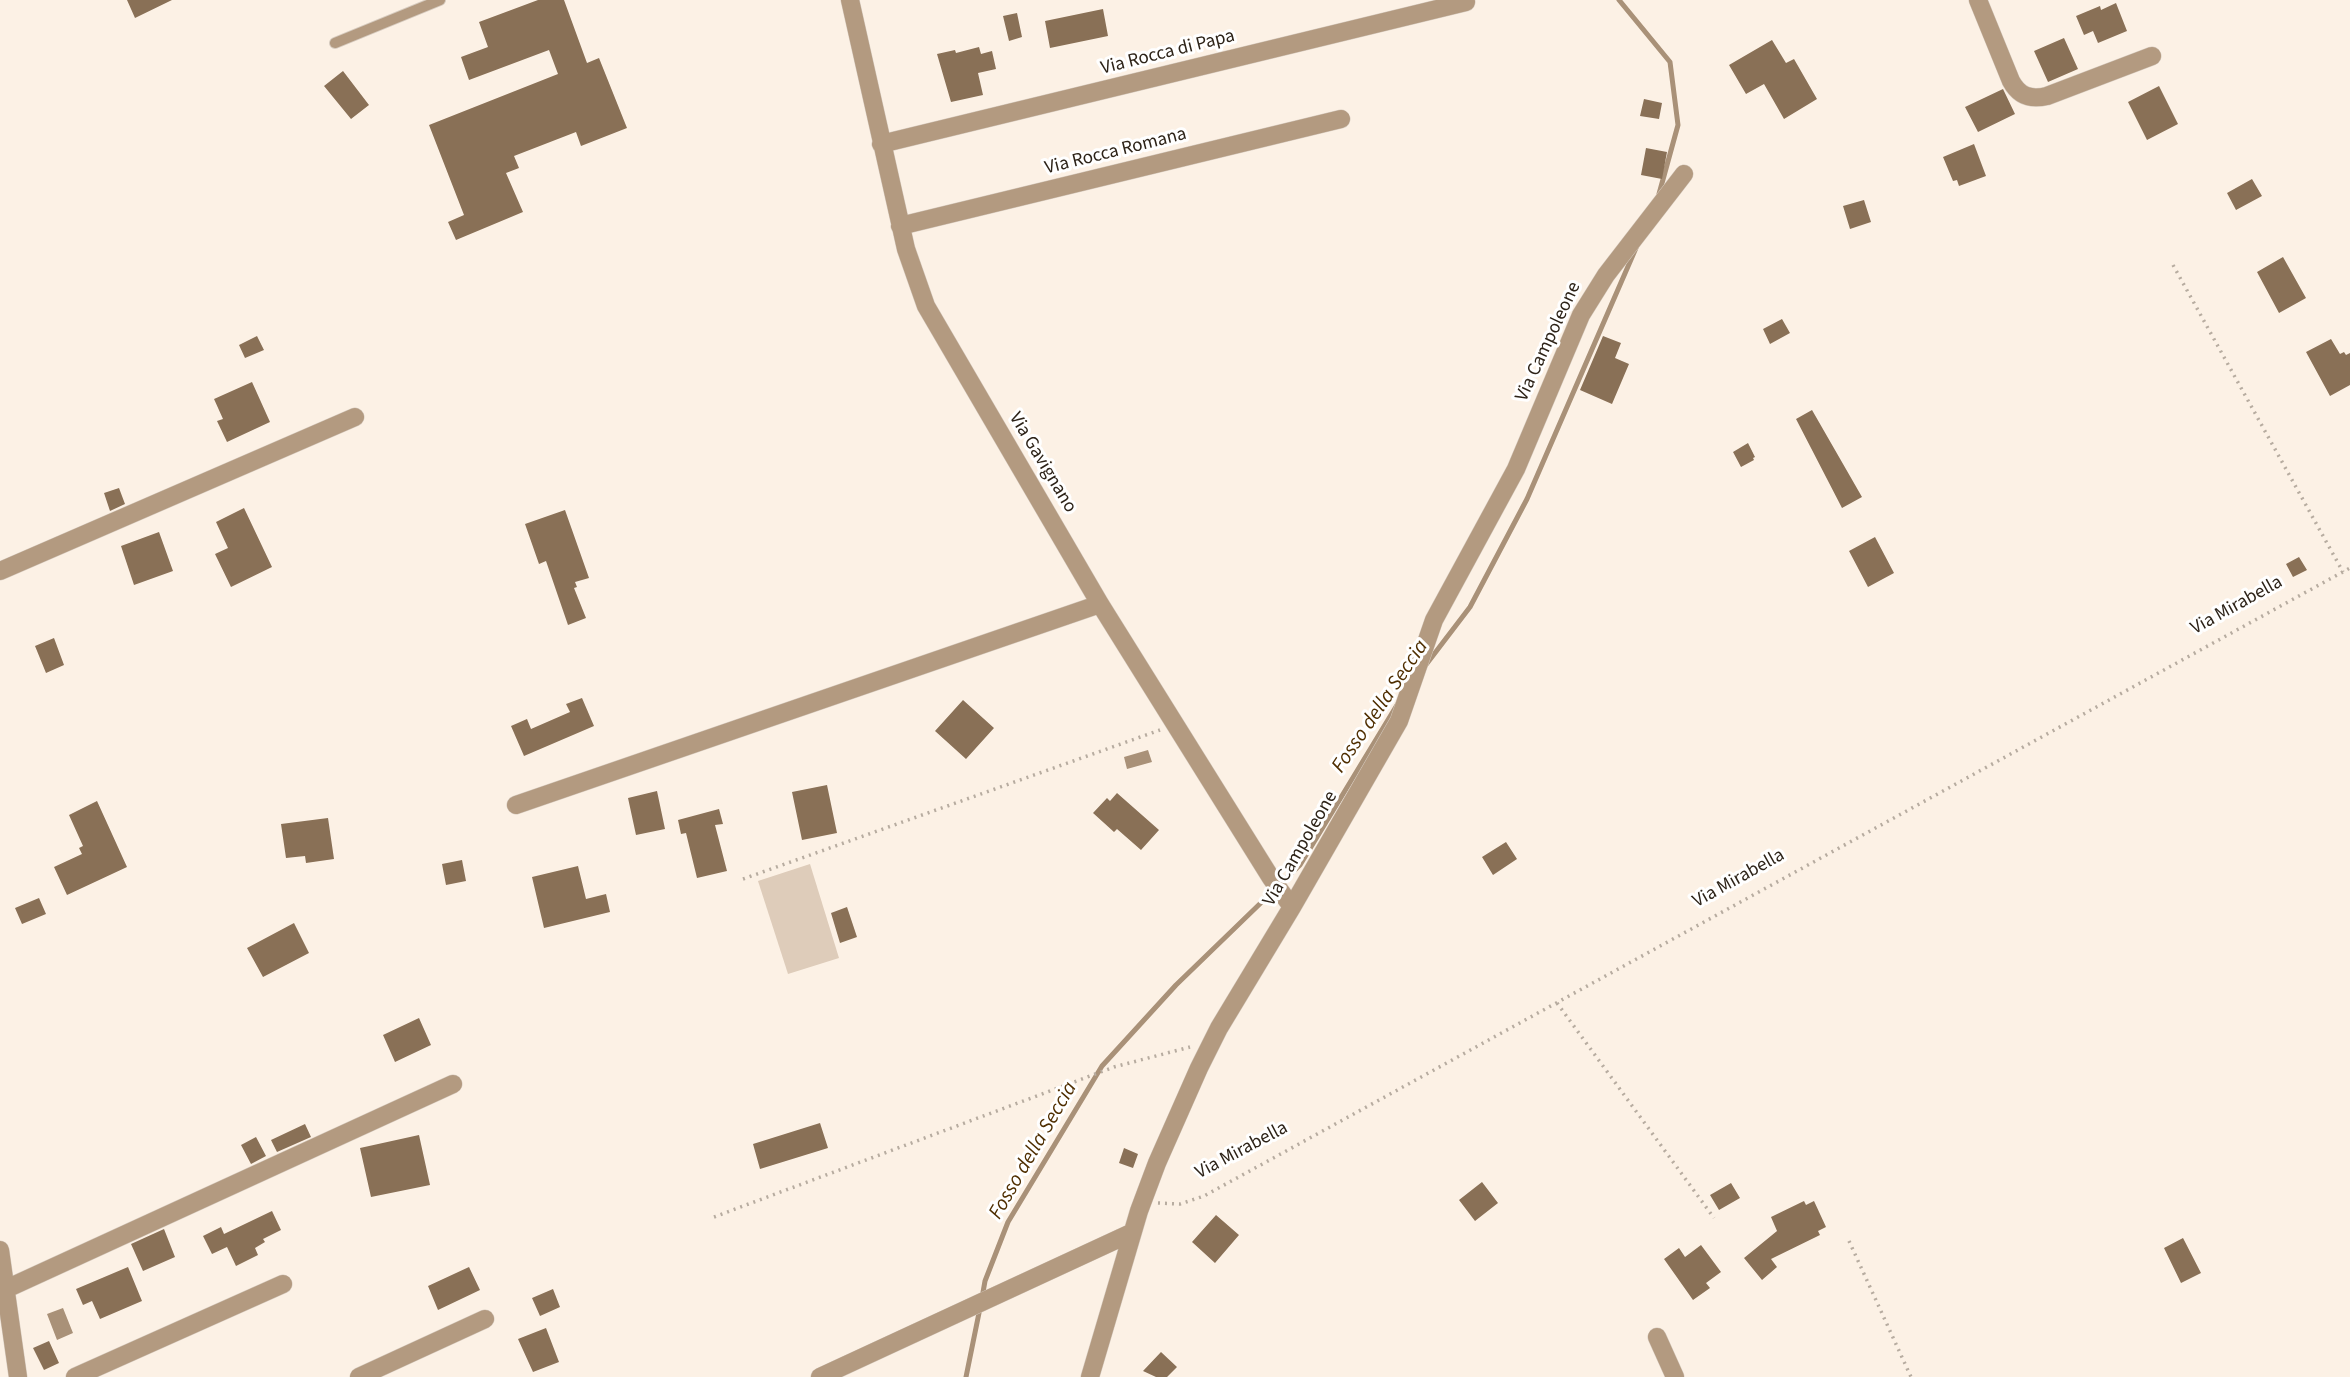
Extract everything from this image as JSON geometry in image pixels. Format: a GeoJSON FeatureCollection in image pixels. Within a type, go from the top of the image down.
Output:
{"type":"FeatureCollection","features":[{"type":"Feature","properties":{"kind":"street","name":"Via Gavignano"},"geometry":{"type":"LineString","coordinates":[[850,0],[900,226],[917,284],[935,325],[1100,604],[1292,908]]}},
{"type":"Feature","properties":{"kind":"street"},"geometry":{"type":"LineString","coordinates":[[1978,0],[2011,81],[2025,96],[2047,96],[2152,56]]}},
{"type":"Feature","properties":{"kind":"street","name":"Via Rocca di Papa"},"geometry":{"type":"LineString","coordinates":[[881,144],[1466,2]]}},
{"type":"Feature","properties":{"kind":"street","name":"Via Rocca Romana"},"geometry":{"type":"LineString","coordinates":[[900,226],[1341,119]]}},
{"type":"Feature","properties":{"kind":"street","name":"Via Campoleone"},"geometry":{"type":"LineString","coordinates":[[1090,1377],[1143,1199],[1186,1096],[1213,1041],[1389,740],[1407,702],[1430,630],[1516,469],[1581,315],[1637,233],[1684,174]]}},
{"type":"Feature","properties":{"kind":"street"},"geometry":{"type":"LineString","coordinates":[[0,571],[355,417]]}},
{"type":"Feature","properties":{"kind":"street"},"geometry":{"type":"LineString","coordinates":[[516,806],[1100,604]]}},
{"type":"Feature","properties":{"kind":"street"},"geometry":{"type":"LineString","coordinates":[[6,1289],[453,1084]]}},
{"type":"Feature","properties":{"kind":"street"},"geometry":{"type":"LineString","coordinates":[[820,1377],[1131,1233]]}},
{"type":"Feature","properties":{"kind":"street"},"geometry":{"type":"LineString","coordinates":[[0,1250],[18,1377]]}},
{"type":"Feature","properties":{"kind":"street"},"geometry":{"type":"LineString","coordinates":[[75,1377],[283,1284]]}},
{"type":"Feature","properties":{"kind":"street"},"geometry":{"type":"LineString","coordinates":[[359,1377],[485,1320]]}},
{"type":"Feature","properties":{"kind":"street"},"geometry":{"type":"LineString","coordinates":[[1657,1337],[1675,1377]]}},
{"type":"Feature","properties":{"kind":"lane"},"geometry":{"type":"LineString","coordinates":[[335,43],[440,0]]}},
{"type":"Feature","properties":{"kind":"path"},"geometry":{"type":"LineString","coordinates":[[2173,265],[2343,572]]}},
{"type":"Feature","properties":{"kind":"path","name":"Via Mirabella"},"geometry":{"type":"LineString","coordinates":[[1143,1199],[1172,1205],[1204,1196],[2350,568]]}},
{"type":"Feature","properties":{"kind":"path"},"geometry":{"type":"LineString","coordinates":[[743,879],[1175,725]]}},
{"type":"Feature","properties":{"kind":"path"},"geometry":{"type":"LineString","coordinates":[[1557,1003],[1714,1218]]}},
{"type":"Feature","properties":{"kind":"path"},"geometry":{"type":"LineString","coordinates":[[714,1217],[1114,1067],[1213,1041]]}},
{"type":"Feature","properties":{"kind":"path"},"geometry":{"type":"LineString","coordinates":[[1849,1241],[1911,1377]]}},
{"type":"Feature","properties":{"kind":"shaded area"},"geometry":{"type":"Polygon","coordinates":[[[1148,750],[1152,762],[1127,769],[1124,757],[1148,750]]]}},
{"type":"Feature","properties":{"kind":"shaded area"},"geometry":{"type":"Polygon","coordinates":[[[810,864],[839,958],[788,974],[758,881],[810,864]]]}},
{"type":"Feature","properties":{"kind":"shaded area"},"geometry":{"type":"Polygon","coordinates":[[[63,1308],[73,1333],[57,1340],[47,1314],[63,1308]]]}},
{"type":"Feature","properties":{"kind":"building"},"geometry":{"type":"Polygon","coordinates":[[[127,0],[172,0],[135,18],[127,0]]]}},
{"type":"Feature","properties":{"kind":"building"},"geometry":{"type":"Polygon","coordinates":[[[538,0],[564,0],[587,63],[599,58],[627,128],[581,146],[576,132],[514,156],[519,168],[506,173],[523,212],[456,240],[448,222],[464,215],[429,125],[558,74],[549,50],[469,80],[461,57],[488,47],[479,22],[538,0]]]}},
{"type":"Feature","properties":{"kind":"building"},"geometry":{"type":"Polygon","coordinates":[[[2116,3],[2127,31],[2098,43],[2093,31],[2084,35],[2076,16],[2116,3]]]}},
{"type":"Feature","properties":{"kind":"building"},"geometry":{"type":"Polygon","coordinates":[[[1103,9],[1108,36],[1050,48],[1045,21],[1103,9]]]}},
{"type":"Feature","properties":{"kind":"building"},"geometry":{"type":"Polygon","coordinates":[[[1017,13],[1022,37],[1009,41],[1003,16],[1017,13]]]}},
{"type":"Feature","properties":{"kind":"building"},"geometry":{"type":"Polygon","coordinates":[[[2064,38],[2078,69],[2048,82],[2034,51],[2064,38]]]}},
{"type":"Feature","properties":{"kind":"building"},"geometry":{"type":"Polygon","coordinates":[[[1772,40],[1786,63],[1794,59],[1817,99],[1784,119],[1764,84],[1746,94],[1729,65],[1772,40]]]}},
{"type":"Feature","properties":{"kind":"building"},"geometry":{"type":"Polygon","coordinates":[[[979,47],[981,54],[992,51],[996,69],[978,73],[983,95],[951,102],[937,54],[955,50],[956,53],[979,47]]]}},
{"type":"Feature","properties":{"kind":"building"},"geometry":{"type":"Polygon","coordinates":[[[343,71],[369,105],[351,119],[324,86],[343,71]]]}},
{"type":"Feature","properties":{"kind":"building"},"geometry":{"type":"Polygon","coordinates":[[[2159,86],[2178,124],[2147,140],[2128,102],[2159,86]]]}},
{"type":"Feature","properties":{"kind":"building"},"geometry":{"type":"Polygon","coordinates":[[[2003,89],[2015,114],[1978,132],[1965,107],[2003,89]]]}},
{"type":"Feature","properties":{"kind":"building"},"geometry":{"type":"Polygon","coordinates":[[[1644,99],[1662,103],[1659,119],[1640,116],[1644,99]]]}},
{"type":"Feature","properties":{"kind":"building"},"geometry":{"type":"Polygon","coordinates":[[[1974,144],[1986,176],[1959,186],[1957,180],[1953,181],[1943,157],[1974,144]]]}},
{"type":"Feature","properties":{"kind":"building"},"geometry":{"type":"Polygon","coordinates":[[[1646,148],[1667,152],[1662,179],[1641,175],[1646,148]]]}},
{"type":"Feature","properties":{"kind":"building"},"geometry":{"type":"Polygon","coordinates":[[[2252,179],[2262,196],[2236,210],[2227,193],[2252,179]]]}},
{"type":"Feature","properties":{"kind":"building"},"geometry":{"type":"Polygon","coordinates":[[[1864,200],[1871,222],[1850,229],[1843,206],[1864,200]]]}},
{"type":"Feature","properties":{"kind":"building"},"geometry":{"type":"Polygon","coordinates":[[[2283,257],[2306,298],[2279,313],[2257,272],[2283,257]]]}},
{"type":"Feature","properties":{"kind":"building"},"geometry":{"type":"Polygon","coordinates":[[[1782,319],[1790,333],[1770,344],[1763,329],[1782,319]]]}},
{"type":"Feature","properties":{"kind":"building"},"geometry":{"type":"Polygon","coordinates":[[[257,336],[264,350],[245,358],[239,345],[257,336]]]}},
{"type":"Feature","properties":{"kind":"building"},"geometry":{"type":"Polygon","coordinates":[[[1603,336],[1621,343],[1615,358],[1629,364],[1612,404],[1580,390],[1603,336]]]}},
{"type":"Feature","properties":{"kind":"building"},"geometry":{"type":"Polygon","coordinates":[[[2331,339],[2340,354],[2350,353],[2350,385],[2330,396],[2306,352],[2331,339]]]}},
{"type":"Feature","properties":{"kind":"building"},"geometry":{"type":"Polygon","coordinates":[[[252,382],[270,422],[227,442],[217,421],[223,419],[214,399],[252,382]]]}},
{"type":"Feature","properties":{"kind":"building"},"geometry":{"type":"Polygon","coordinates":[[[1812,410],[1862,497],[1842,508],[1796,419],[1812,410]]]}},
{"type":"Feature","properties":{"kind":"building"},"geometry":{"type":"Polygon","coordinates":[[[1748,443],[1755,457],[1741,467],[1733,452],[1748,443]]]}},
{"type":"Feature","properties":{"kind":"building"},"geometry":{"type":"Polygon","coordinates":[[[119,488],[125,504],[110,511],[104,493],[119,488]]]}},
{"type":"Feature","properties":{"kind":"building"},"geometry":{"type":"Polygon","coordinates":[[[244,508],[272,567],[231,587],[215,554],[228,548],[216,522],[244,508]]]}},
{"type":"Feature","properties":{"kind":"building"},"geometry":{"type":"Polygon","coordinates":[[[565,510],[589,578],[575,582],[577,587],[574,588],[586,618],[568,625],[546,561],[539,564],[525,524],[565,510]]]}},
{"type":"Feature","properties":{"kind":"building"},"geometry":{"type":"Polygon","coordinates":[[[159,532],[173,571],[134,585],[121,546],[159,532]]]}},
{"type":"Feature","properties":{"kind":"building"},"geometry":{"type":"Polygon","coordinates":[[[1875,537],[1894,573],[1868,587],[1849,551],[1875,537]]]}},
{"type":"Feature","properties":{"kind":"building"},"geometry":{"type":"Polygon","coordinates":[[[2299,557],[2307,570],[2293,577],[2286,564],[2299,557]]]}},
{"type":"Feature","properties":{"kind":"building"},"geometry":{"type":"Polygon","coordinates":[[[54,638],[64,665],[46,673],[35,646],[54,638]]]}},
{"type":"Feature","properties":{"kind":"building"},"geometry":{"type":"Polygon","coordinates":[[[582,698],[594,726],[524,756],[511,726],[527,719],[531,729],[570,712],[566,704],[582,698]]]}},
{"type":"Feature","properties":{"kind":"building"},"geometry":{"type":"Polygon","coordinates":[[[963,700],[994,728],[966,759],[935,731],[963,700]]]}},
{"type":"Feature","properties":{"kind":"building"},"geometry":{"type":"Polygon","coordinates":[[[827,785],[837,833],[802,840],[792,792],[827,785]]]}},
{"type":"Feature","properties":{"kind":"building"},"geometry":{"type":"Polygon","coordinates":[[[657,791],[665,829],[636,835],[628,798],[657,791]]]}},
{"type":"Feature","properties":{"kind":"building"},"geometry":{"type":"Polygon","coordinates":[[[1117,793],[1159,830],[1141,850],[1117,829],[1114,832],[1093,813],[1107,798],[1110,801],[1117,793]]]}},
{"type":"Feature","properties":{"kind":"building"},"geometry":{"type":"Polygon","coordinates":[[[97,801],[127,867],[67,895],[54,867],[82,854],[79,848],[83,846],[69,815],[97,801]]]}},
{"type":"Feature","properties":{"kind":"building"},"geometry":{"type":"Polygon","coordinates":[[[719,809],[723,824],[715,825],[727,871],[697,878],[686,833],[681,834],[678,820],[719,809]]]}},
{"type":"Feature","properties":{"kind":"building"},"geometry":{"type":"Polygon","coordinates":[[[328,818],[334,859],[306,863],[305,856],[286,858],[281,824],[328,818]]]}},
{"type":"Feature","properties":{"kind":"building"},"geometry":{"type":"Polygon","coordinates":[[[1506,842],[1517,859],[1493,875],[1482,857],[1506,842]]]}},
{"type":"Feature","properties":{"kind":"building"},"geometry":{"type":"Polygon","coordinates":[[[462,860],[466,881],[446,885],[442,864],[462,860]]]}},
{"type":"Feature","properties":{"kind":"building"},"geometry":{"type":"Polygon","coordinates":[[[578,866],[586,899],[606,894],[610,912],[544,928],[532,877],[578,866]]]}},
{"type":"Feature","properties":{"kind":"building"},"geometry":{"type":"Polygon","coordinates":[[[39,898],[46,914],[22,924],[15,908],[39,898]]]}},
{"type":"Feature","properties":{"kind":"building"},"geometry":{"type":"Polygon","coordinates":[[[847,907],[857,937],[840,943],[831,913],[847,907]]]}},
{"type":"Feature","properties":{"kind":"building"},"geometry":{"type":"Polygon","coordinates":[[[294,923],[309,953],[263,977],[247,948],[294,923]]]}},
{"type":"Feature","properties":{"kind":"building"},"geometry":{"type":"Polygon","coordinates":[[[419,1018],[431,1045],[395,1062],[383,1035],[419,1018]]]}},
{"type":"Feature","properties":{"kind":"building"},"geometry":{"type":"Polygon","coordinates":[[[820,1123],[828,1148],[760,1169],[753,1144],[820,1123]]]}},
{"type":"Feature","properties":{"kind":"building"},"geometry":{"type":"Polygon","coordinates":[[[305,1124],[311,1137],[277,1152],[271,1140],[305,1124]]]}},
{"type":"Feature","properties":{"kind":"building"},"geometry":{"type":"Polygon","coordinates":[[[419,1135],[430,1185],[371,1197],[360,1148],[419,1135]]]}},
{"type":"Feature","properties":{"kind":"building"},"geometry":{"type":"Polygon","coordinates":[[[256,1137],[266,1156],[251,1164],[241,1145],[256,1137]]]}},
{"type":"Feature","properties":{"kind":"building"},"geometry":{"type":"Polygon","coordinates":[[[1124,1148],[1138,1154],[1133,1168],[1119,1163],[1124,1148]]]}},
{"type":"Feature","properties":{"kind":"building"},"geometry":{"type":"Polygon","coordinates":[[[1482,1182],[1498,1203],[1475,1221],[1459,1200],[1482,1182]]]}},
{"type":"Feature","properties":{"kind":"building"},"geometry":{"type":"Polygon","coordinates":[[[1731,1183],[1740,1198],[1719,1210],[1710,1195],[1731,1183]]]}},
{"type":"Feature","properties":{"kind":"building"},"geometry":{"type":"Polygon","coordinates":[[[1804,1201],[1806,1205],[1814,1201],[1826,1227],[1818,1231],[1820,1235],[1771,1259],[1777,1267],[1762,1280],[1744,1258],[1777,1231],[1771,1217],[1804,1201]]]}},
{"type":"Feature","properties":{"kind":"building"},"geometry":{"type":"Polygon","coordinates":[[[272,1211],[281,1230],[263,1239],[265,1242],[255,1248],[258,1255],[236,1266],[227,1247],[212,1254],[203,1236],[221,1227],[224,1234],[272,1211]]]}},
{"type":"Feature","properties":{"kind":"building"},"geometry":{"type":"Polygon","coordinates":[[[1216,1215],[1239,1235],[1215,1263],[1192,1242],[1216,1215]]]}},
{"type":"Feature","properties":{"kind":"building"},"geometry":{"type":"Polygon","coordinates":[[[164,1229],[175,1257],[143,1271],[131,1244],[164,1229]]]}},
{"type":"Feature","properties":{"kind":"building"},"geometry":{"type":"Polygon","coordinates":[[[2183,1238],[2201,1273],[2181,1283],[2164,1248],[2183,1238]]]}},
{"type":"Feature","properties":{"kind":"building"},"geometry":{"type":"Polygon","coordinates":[[[1701,1245],[1721,1272],[1706,1283],[1710,1288],[1693,1300],[1664,1259],[1679,1248],[1685,1257],[1701,1245]]]}},
{"type":"Feature","properties":{"kind":"building"},"geometry":{"type":"Polygon","coordinates":[[[128,1267],[142,1301],[100,1319],[92,1301],[83,1305],[76,1289],[128,1267]]]}},
{"type":"Feature","properties":{"kind":"building"},"geometry":{"type":"Polygon","coordinates":[[[469,1267],[480,1290],[438,1310],[428,1286],[469,1267]]]}},
{"type":"Feature","properties":{"kind":"building"},"geometry":{"type":"Polygon","coordinates":[[[553,1289],[560,1307],[540,1316],[532,1298],[553,1289]]]}},
{"type":"Feature","properties":{"kind":"building"},"geometry":{"type":"Polygon","coordinates":[[[546,1328],[559,1362],[533,1372],[518,1339],[546,1328]]]}},
{"type":"Feature","properties":{"kind":"building"},"geometry":{"type":"Polygon","coordinates":[[[49,1341],[59,1363],[44,1370],[33,1348],[49,1341]]]}},
{"type":"Feature","properties":{"kind":"building"},"geometry":{"type":"Polygon","coordinates":[[[1161,1352],[1177,1367],[1167,1377],[1156,1377],[1143,1371],[1161,1352]]]}},
{"type":"Feature","properties":{"kind":"waterway","name":"Fosso della Seccia"},"geometry":{"type":"LineString","coordinates":[[1619,0],[1670,62],[1678,125],[1659,194]]}},
{"type":"Feature","properties":{"kind":"waterway","name":"Fosso della Seccia"},"geometry":{"type":"LineString","coordinates":[[1425,666],[1470,607],[1527,499],[1636,248]]}},
{"type":"Feature","properties":{"kind":"waterway","name":"Fosso della Seccia"},"geometry":{"type":"LineString","coordinates":[[982,1298],[985,1281],[1008,1222],[1102,1066],[1176,985],[1300,865],[1397,705]]}},
{"type":"Feature","properties":{"kind":"waterway","name":"Fosso della Seccia"},"geometry":{"type":"LineString","coordinates":[[966,1377],[980,1308]]}}]}
